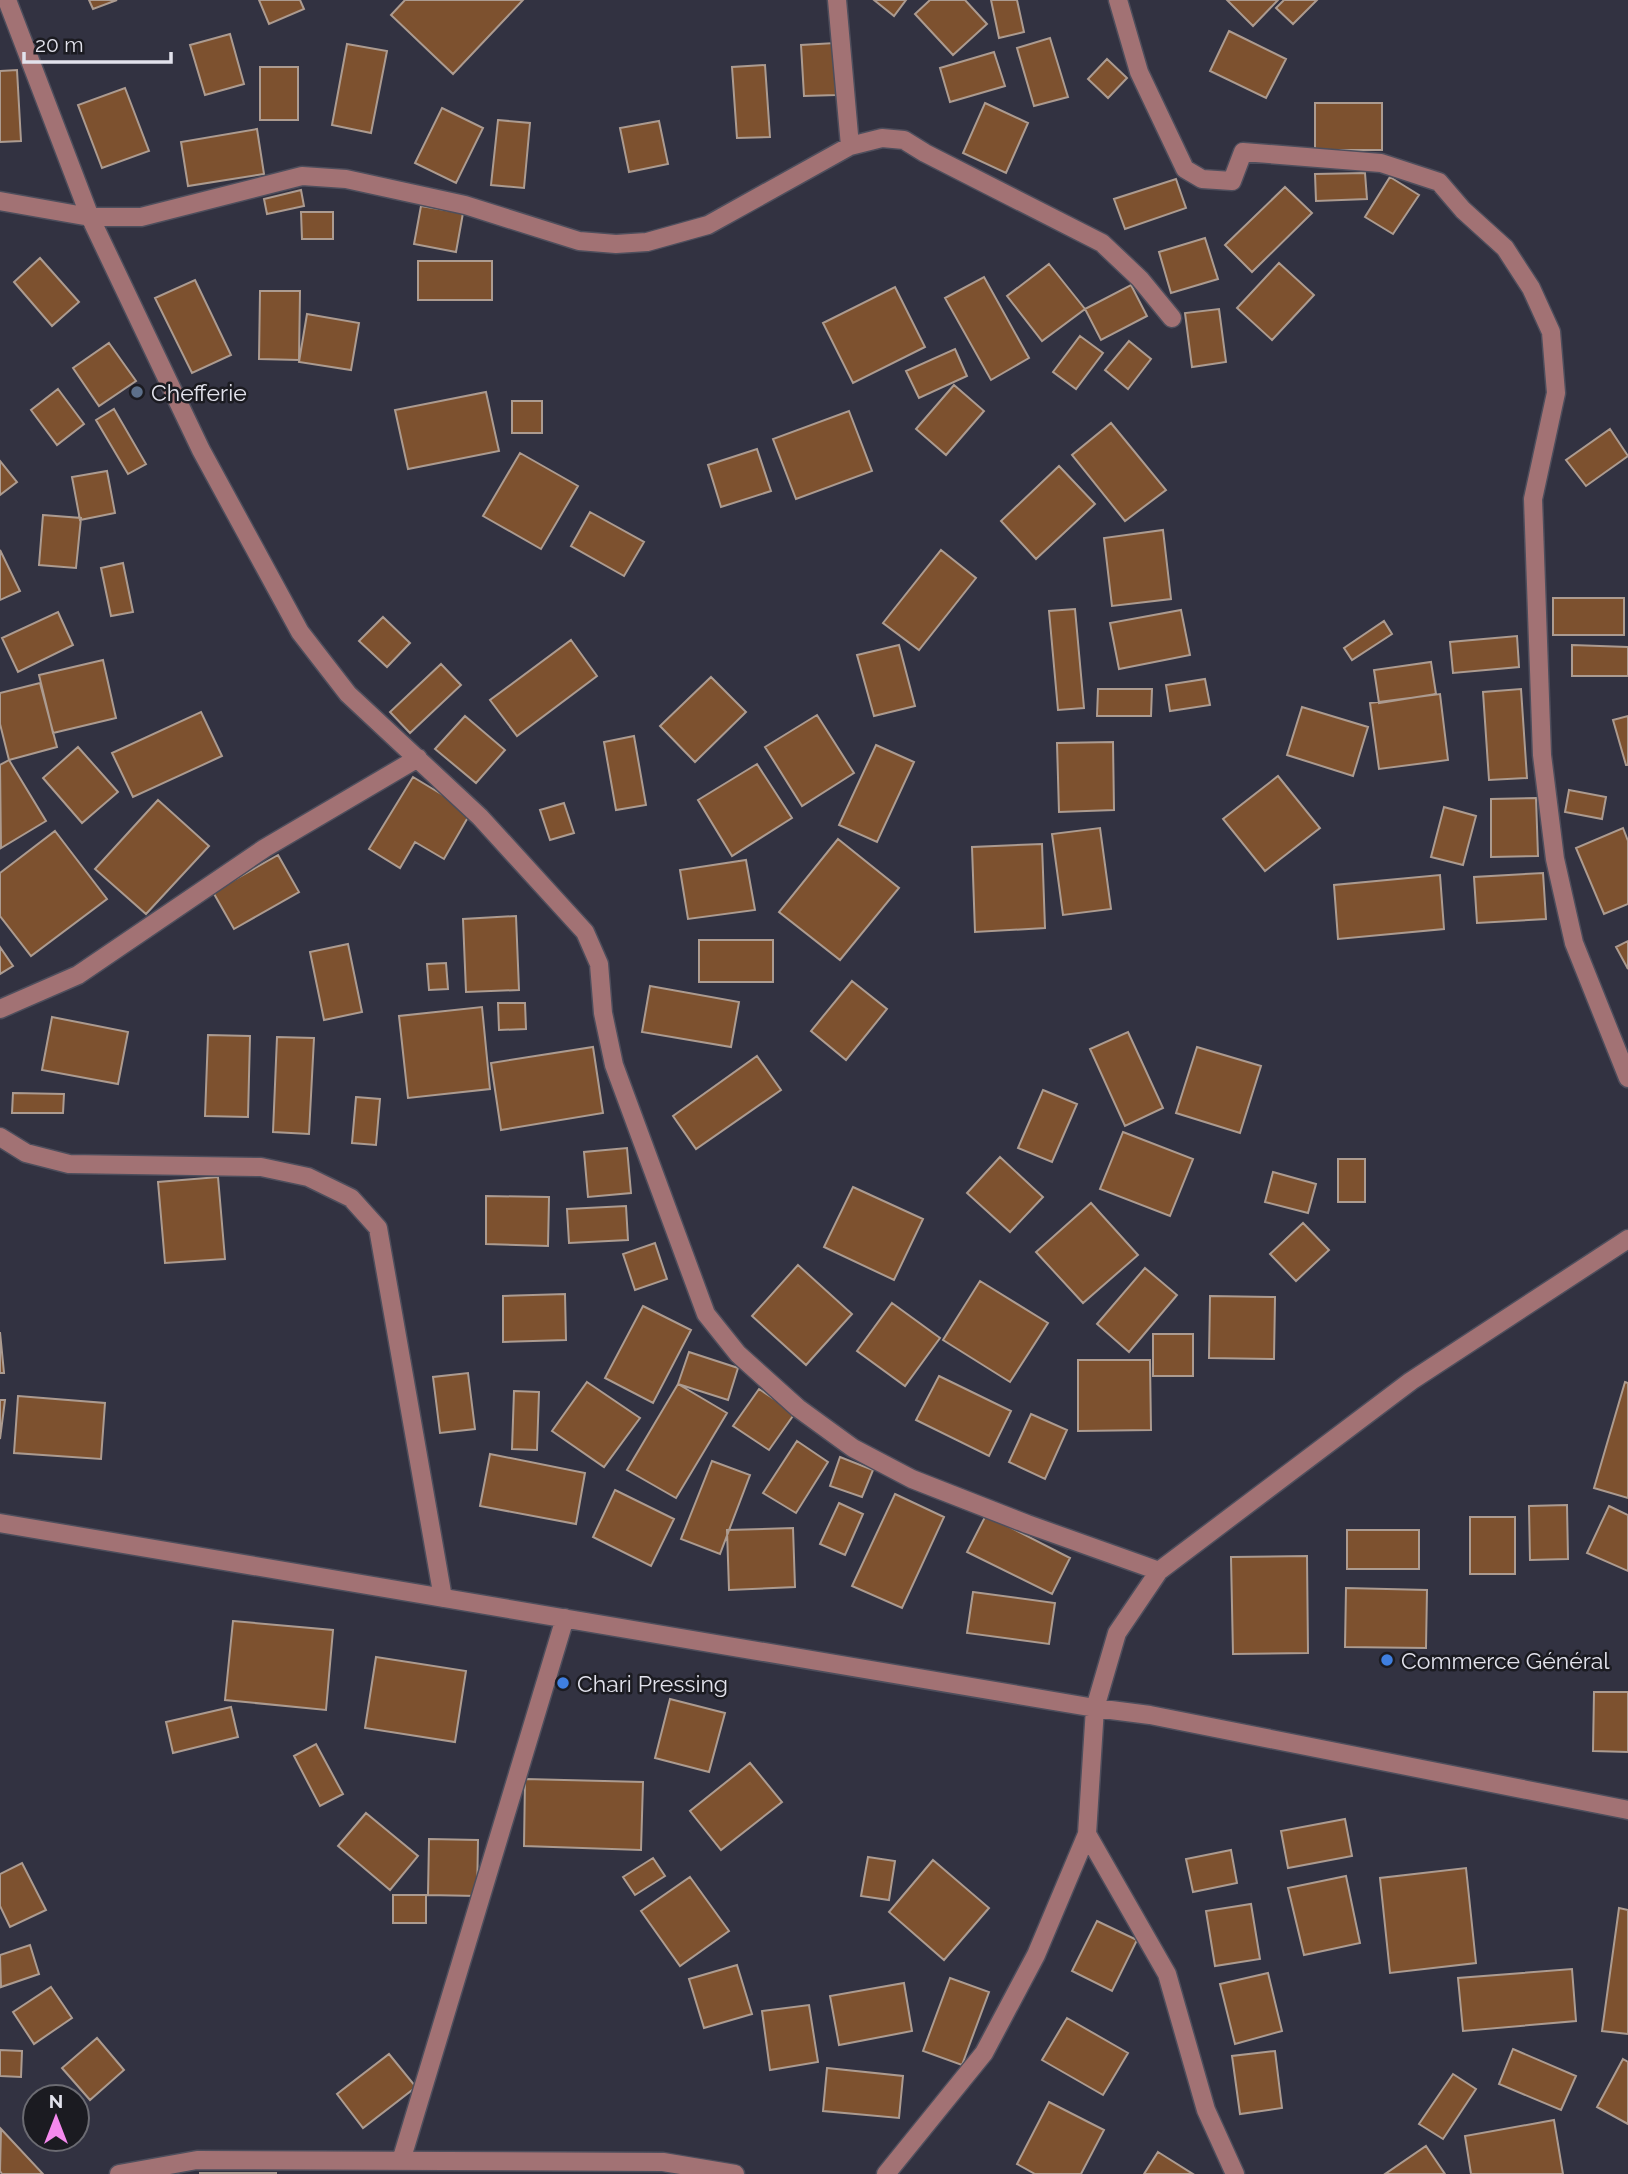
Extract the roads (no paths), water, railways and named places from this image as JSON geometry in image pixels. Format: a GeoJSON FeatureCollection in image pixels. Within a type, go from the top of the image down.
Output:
{"type":"FeatureCollection","features":[{"type":"Feature","properties":{"kind":"street"},"geometry":{"type":"LineString","coordinates":[[7,0],[90,217],[201,450],[300,632],[348,694],[480,817],[585,932],[599,964],[603,1013],[614,1065],[706,1314],[738,1354],[798,1408],[853,1448],[912,1479],[1159,1571]]}},
{"type":"Feature","properties":{"kind":"street"},"geometry":{"type":"LineString","coordinates":[[836,0],[850,146]]}},
{"type":"Feature","properties":{"kind":"street"},"geometry":{"type":"LineString","coordinates":[[1118,0],[1139,72],[1185,169],[1202,179],[1232,181],[1243,152],[1381,163],[1439,182],[1463,210],[1505,248],[1531,288],[1551,332],[1556,393],[1533,499],[1542,755],[1555,859],[1574,943],[1628,1078]]}},
{"type":"Feature","properties":{"kind":"street"},"geometry":{"type":"LineString","coordinates":[[0,201],[90,217],[141,216],[302,176],[346,179],[465,205],[579,241],[616,244],[647,242],[708,225],[850,146],[882,138],[904,140],[1102,243],[1140,279],[1172,318]]}},
{"type":"Feature","properties":{"kind":"street"},"geometry":{"type":"LineString","coordinates":[[0,1009],[78,975],[265,848],[418,758]]}},
{"type":"Feature","properties":{"kind":"street"},"geometry":{"type":"LineString","coordinates":[[0,1137],[26,1153],[69,1164],[261,1167],[308,1177],[351,1198],[378,1228],[443,1598]]}},
{"type":"Feature","properties":{"kind":"street"},"geometry":{"type":"LineString","coordinates":[[886,2174],[985,2053],[1035,1955],[1087,1834],[1095,1708],[1117,1633],[1159,1571],[1411,1381],[1628,1239]]}},
{"type":"Feature","properties":{"kind":"street"},"geometry":{"type":"LineString","coordinates":[[0,1523],[1095,1708],[1150,1715],[1628,1810]]}},
{"type":"Feature","properties":{"kind":"street"},"geometry":{"type":"LineString","coordinates":[[401,2161],[565,1618]]}},
{"type":"Feature","properties":{"kind":"street"},"geometry":{"type":"LineString","coordinates":[[1087,1834],[1167,1974],[1206,2110],[1235,2174]]}},
{"type":"Feature","properties":{"kind":"street"},"geometry":{"type":"LineString","coordinates":[[119,2174],[197,2160],[663,2162],[735,2174]]}},
{"type":"Feature","properties":{"kind":"place","name":"Chefferie"},"geometry":{"type":"Point","coordinates":[137,392]}},
{"type":"Feature","properties":{"kind":"place","name":"Commerce Général"},"geometry":{"type":"Point","coordinates":[1387,1660]}},
{"type":"Feature","properties":{"kind":"place","name":"Chari Pressing"},"geometry":{"type":"Point","coordinates":[563,1683]}}]}
